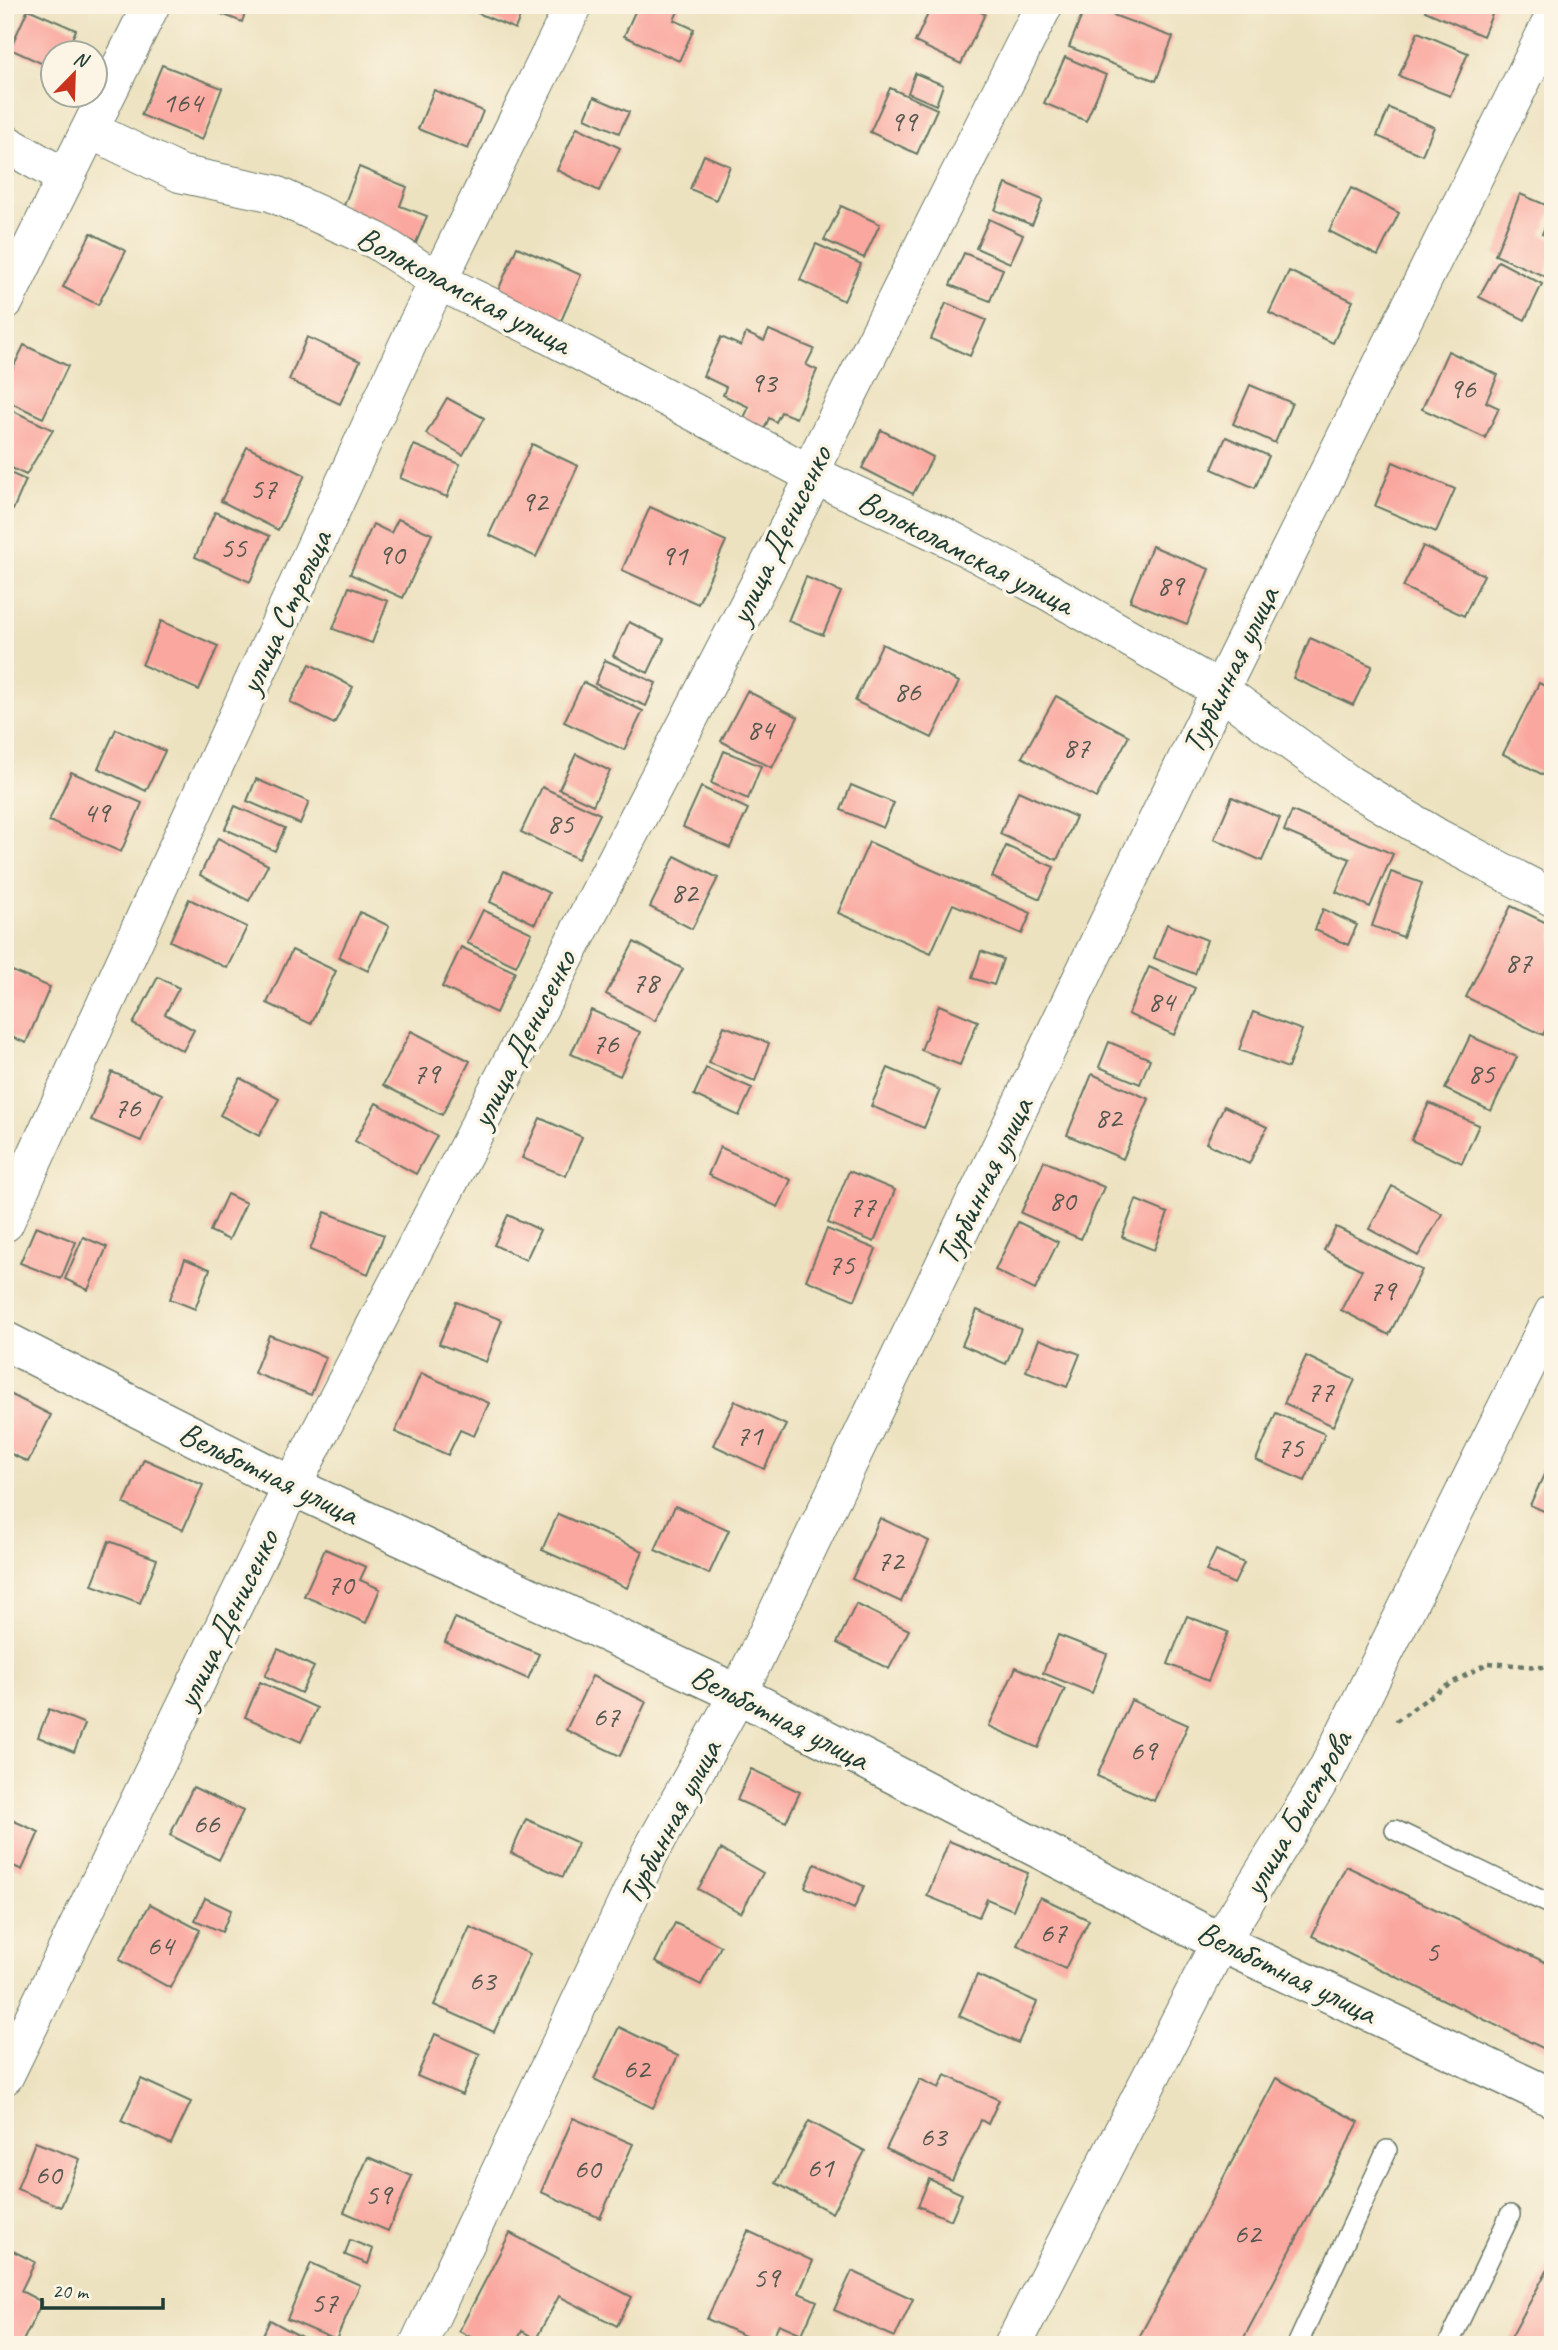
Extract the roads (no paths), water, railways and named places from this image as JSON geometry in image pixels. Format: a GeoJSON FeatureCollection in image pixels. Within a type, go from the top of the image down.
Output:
{"type":"FeatureCollection","features":[{"type":"Feature","properties":{"kind":"street"},"geometry":{"type":"LineString","coordinates":[[5,301],[151,5]]}},
{"type":"Feature","properties":{"kind":"street","name":"улица Стрельца"},"geometry":{"type":"LineString","coordinates":[[5,1223],[439,281],[574,5]]}},
{"type":"Feature","properties":{"kind":"street","name":"улица Денисенко"},"geometry":{"type":"LineString","coordinates":[[5,2076],[292,1486],[802,499],[808,487],[809,473],[1044,5]]}},
{"type":"Feature","properties":{"kind":"street","name":"Турбинная улица"},"geometry":{"type":"LineString","coordinates":[[418,2345],[650,1853],[738,1694],[1220,690],[1553,18]]}},
{"type":"Feature","properties":{"kind":"street","name":"Волоколамская улица"},"geometry":{"type":"LineString","coordinates":[[90,130],[181,174],[272,194],[377,241],[439,281],[535,328],[809,473],[944,536],[1049,592],[1220,690],[1349,784],[1437,837],[1553,898]]}},
{"type":"Feature","properties":{"kind":"street"},"geometry":{"type":"LineString","coordinates":[[5,144],[66,178]]}},
{"type":"Feature","properties":{"kind":"street","name":"улица Быстрова"},"geometry":{"type":"LineString","coordinates":[[1013,2345],[1220,1942],[1326,1772],[1553,1313]]}},
{"type":"Feature","properties":{"kind":"street","name":"Вельботная улица"},"geometry":{"type":"LineString","coordinates":[[5,1341],[292,1486],[738,1694],[1220,1942],[1553,2098]]}},
{"type":"Feature","properties":{"kind":"lane"},"geometry":{"type":"LineString","coordinates":[[1395,1830],[1553,1906]]}},
{"type":"Feature","properties":{"kind":"lane"},"geometry":{"type":"LineString","coordinates":[[1297,2345],[1387,2150]]}},
{"type":"Feature","properties":{"kind":"lane"},"geometry":{"type":"LineString","coordinates":[[1448,2345],[1510,2215]]}}]}
